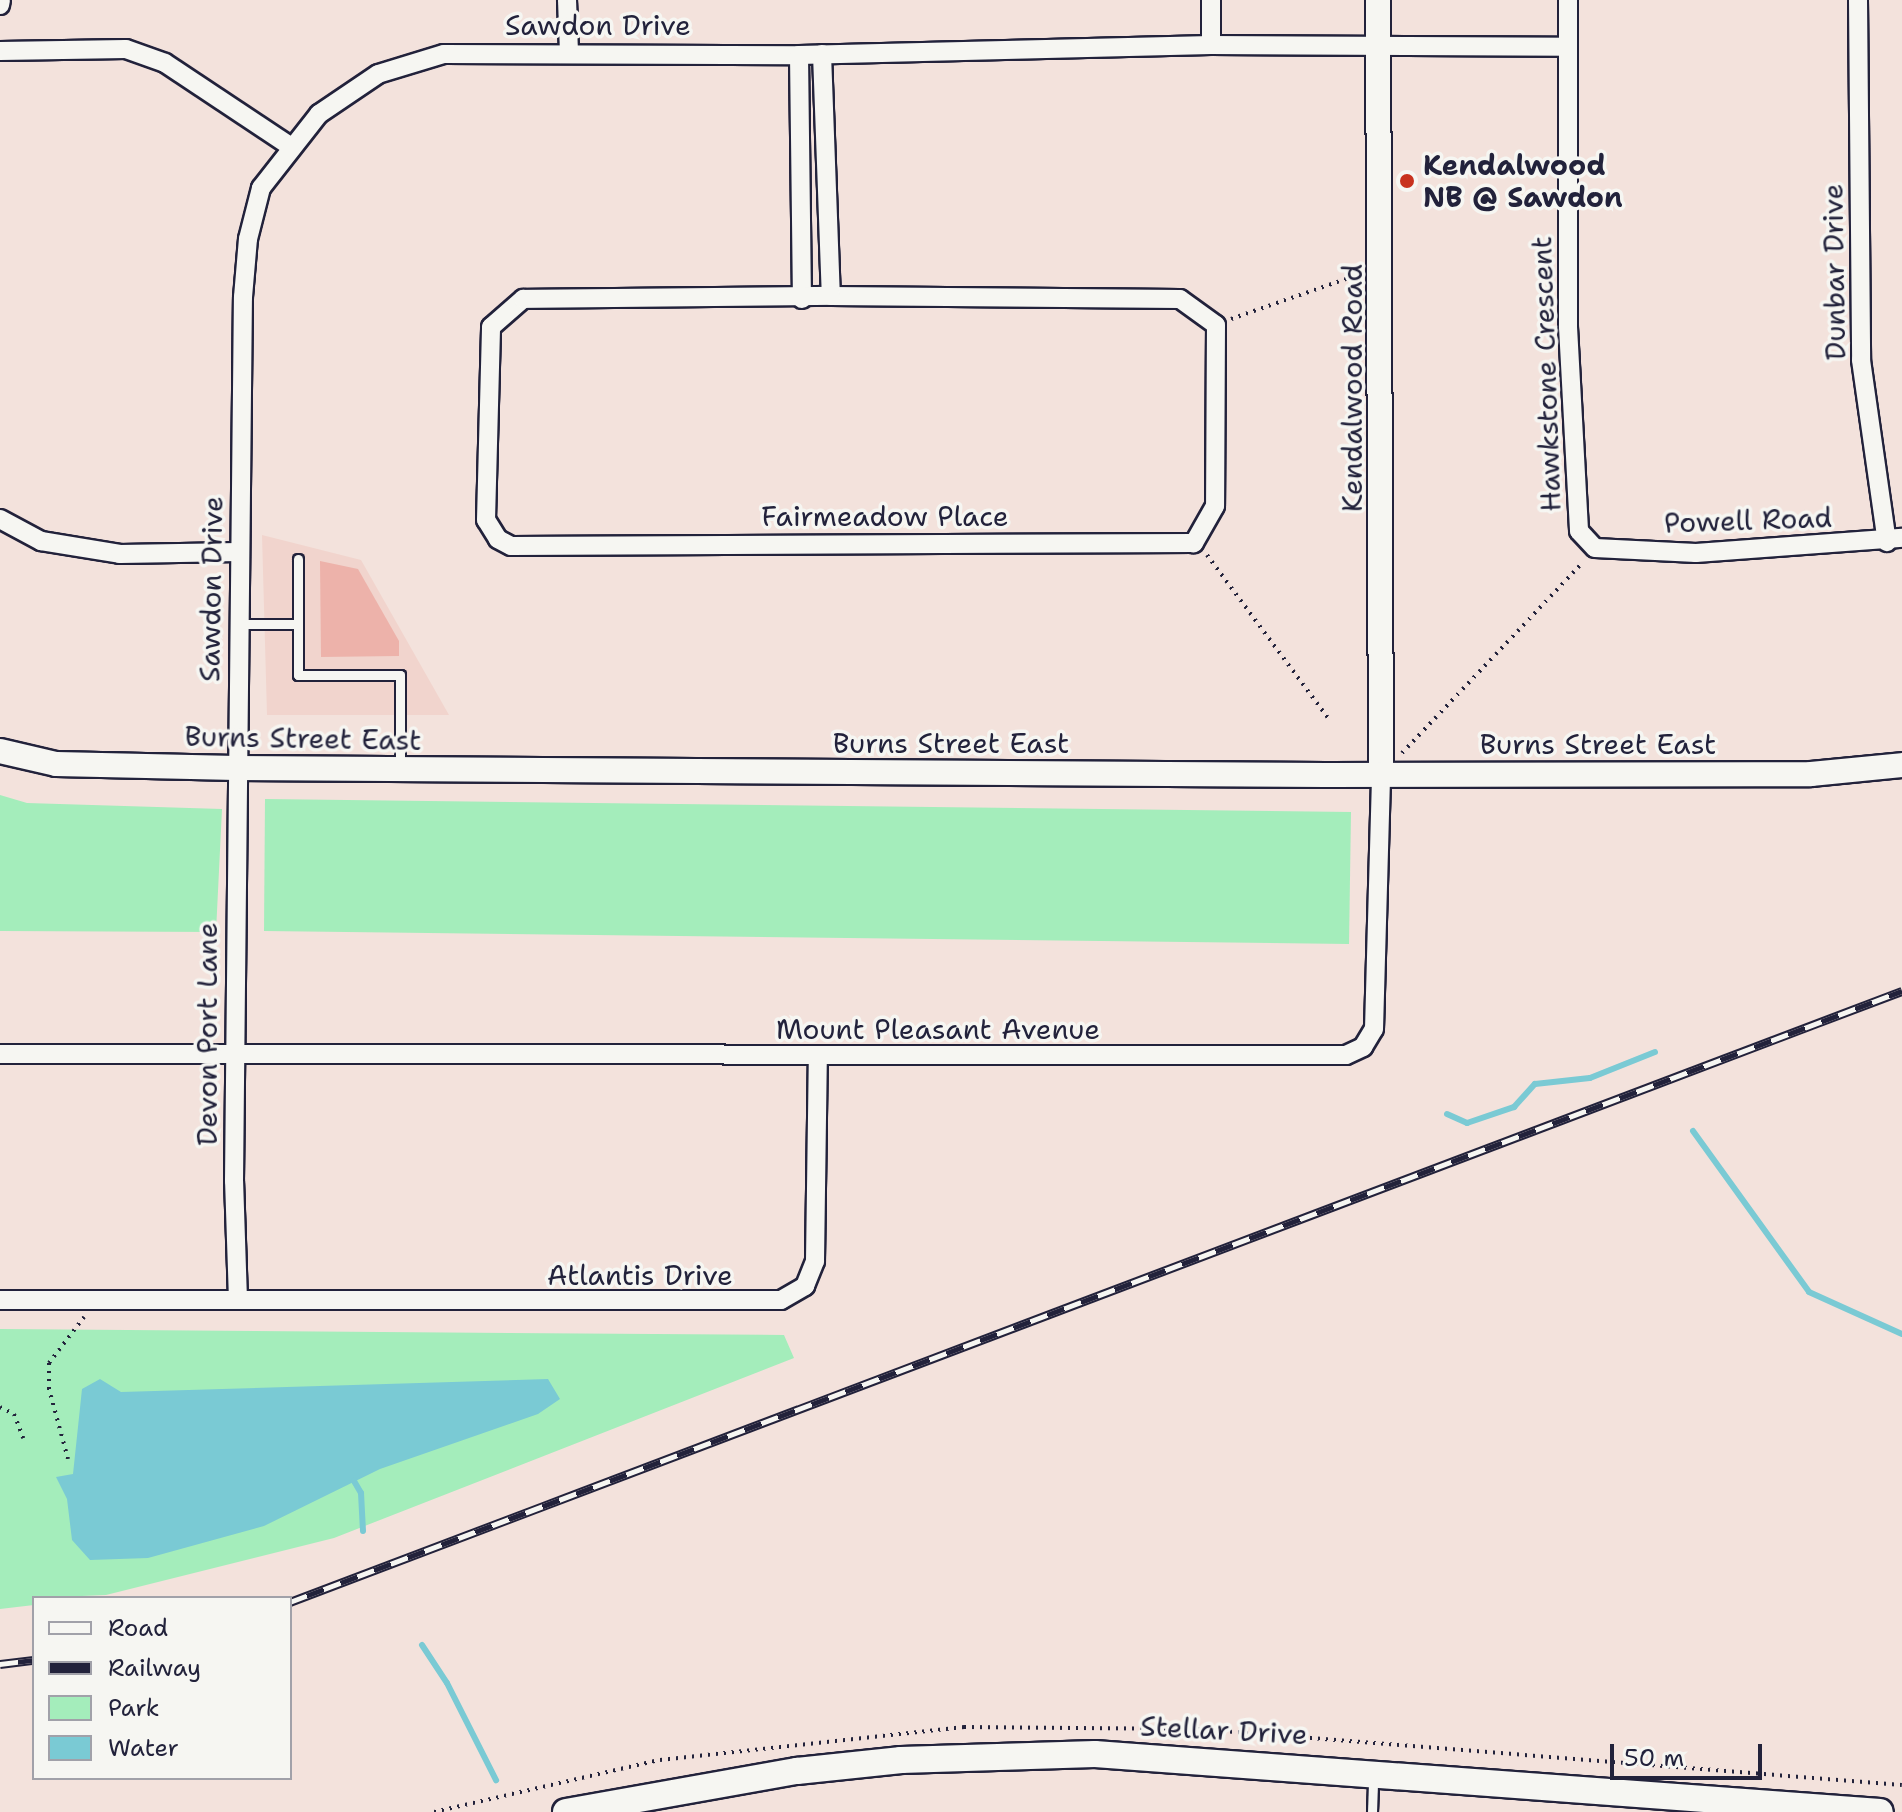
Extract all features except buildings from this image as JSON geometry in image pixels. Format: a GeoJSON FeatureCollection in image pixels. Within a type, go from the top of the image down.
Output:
{"type":"FeatureCollection","features":[{"type":"Feature","properties":{"kind":"main road","name":"Stellar Drive"},"geometry":{"type":"LineString","coordinates":[[566,1812],[668,1801],[901,1760],[1021,1755],[1215,1760],[1880,1812]]}},
{"type":"Feature","properties":{"kind":"street"},"geometry":{"type":"LineString","coordinates":[[567,0],[569,51]]}},
{"type":"Feature","properties":{"kind":"street"},"geometry":{"type":"LineString","coordinates":[[1211,0],[1211,45]]}},
{"type":"Feature","properties":{"kind":"street","name":"Kendalwood Road"},"geometry":{"type":"LineString","coordinates":[[1378,0],[1381,775]]}},
{"type":"Feature","properties":{"kind":"street","name":"Hawkstone Crescent"},"geometry":{"type":"LineString","coordinates":[[1568,0],[1568,327],[1579,531],[1595,548]]}},
{"type":"Feature","properties":{"kind":"street","name":"Dunbar Drive"},"geometry":{"type":"LineString","coordinates":[[1858,0],[1861,360],[1894,540]]}},
{"type":"Feature","properties":{"kind":"street","name":"Sawdon Drive"},"geometry":{"type":"LineString","coordinates":[[236,768],[248,239],[261,188],[290,146],[319,114],[378,74],[444,54],[569,51],[799,55],[1211,45],[1568,47]]}},
{"type":"Feature","properties":{"kind":"street"},"geometry":{"type":"LineString","coordinates":[[0,51],[126,49],[165,63],[290,146]]}},
{"type":"Feature","properties":{"kind":"street"},"geometry":{"type":"LineString","coordinates":[[822,54],[831,296]]}},
{"type":"Feature","properties":{"kind":"street"},"geometry":{"type":"LineString","coordinates":[[799,55],[802,299]]}},
{"type":"Feature","properties":{"kind":"street","name":"Fairmeadow Place"},"geometry":{"type":"LineString","coordinates":[[1194,543],[511,546],[498,539],[486,520],[491,327],[523,299],[802,299],[831,296],[1180,299],[1216,325]]}},
{"type":"Feature","properties":{"kind":"street"},"geometry":{"type":"LineString","coordinates":[[1194,543],[1215,506],[1216,325]]}},
{"type":"Feature","properties":{"kind":"street"},"geometry":{"type":"LineString","coordinates":[[0,519],[41,541],[120,554],[239,552]]}},
{"type":"Feature","properties":{"kind":"street","name":"Powell Road"},"geometry":{"type":"LineString","coordinates":[[1595,548],[1696,553],[1894,540]]}},
{"type":"Feature","properties":{"kind":"street","name":"Burns Street East"},"geometry":{"type":"LineString","coordinates":[[0,751],[56,764],[236,768],[1381,775],[1811,774],[1902,765]]}},
{"type":"Feature","properties":{"kind":"street","name":"Devon Port Lane"},"geometry":{"type":"LineString","coordinates":[[236,768],[238,1300]]}},
{"type":"Feature","properties":{"kind":"street","name":"Mount Pleasant Avenue"},"geometry":{"type":"LineString","coordinates":[[0,1054],[1323,1059],[1356,1052],[1369,1039],[1375,1016],[1381,775]]}},
{"type":"Feature","properties":{"kind":"street","name":"Atlantis Drive"},"geometry":{"type":"LineString","coordinates":[[238,1300],[755,1303],[791,1297],[805,1286],[815,1261],[818,1057]]}},
{"type":"Feature","properties":{"kind":"street"},"geometry":{"type":"LineString","coordinates":[[0,1300],[238,1300]]}},
{"type":"Feature","properties":{"kind":"lane"},"geometry":{"type":"LineString","coordinates":[[298,559],[298,675],[400,675],[400,769]]}},
{"type":"Feature","properties":{"kind":"lane"},"geometry":{"type":"LineString","coordinates":[[238,624],[297,624]]}},
{"type":"Feature","properties":{"kind":"lane"},"geometry":{"type":"LineString","coordinates":[[1372,1812],[1373,1772]]}},
{"type":"Feature","properties":{"kind":"path"},"geometry":{"type":"LineString","coordinates":[[1216,325],[1346,279]]}},
{"type":"Feature","properties":{"kind":"path"},"geometry":{"type":"LineString","coordinates":[[1194,543],[1210,558],[1329,719]]}},
{"type":"Feature","properties":{"kind":"path"},"geometry":{"type":"LineString","coordinates":[[1381,775],[1595,548]]}},
{"type":"Feature","properties":{"kind":"path"},"geometry":{"type":"LineString","coordinates":[[68,1459],[49,1389],[49,1363],[98,1299]]}},
{"type":"Feature","properties":{"kind":"path"},"geometry":{"type":"LineString","coordinates":[[0,1407],[14,1414],[23,1438]]}},
{"type":"Feature","properties":{"kind":"shaded area"},"geometry":{"type":"Polygon","coordinates":[[[262,535],[361,560],[449,715],[267,715],[262,535]]]}},
{"type":"Feature","properties":{"kind":"green space"},"geometry":{"type":"Polygon","coordinates":[[[0,795],[27,803],[222,809],[216,932],[0,931],[0,795]]]}},
{"type":"Feature","properties":{"kind":"green space"},"geometry":{"type":"Polygon","coordinates":[[[265,799],[1351,812],[1349,944],[264,931],[265,799]]]}},
{"type":"Feature","properties":{"kind":"green space"},"geometry":{"type":"Polygon","coordinates":[[[0,1329],[784,1335],[794,1358],[334,1538],[106,1595],[32,1596],[32,1605],[0,1609],[0,1329]]]}},
{"type":"Feature","properties":{"kind":"water"},"geometry":{"type":"Polygon","coordinates":[[[100,1379],[121,1392],[548,1379],[560,1399],[538,1414],[380,1469],[264,1526],[148,1558],[90,1560],[72,1540],[67,1499],[56,1477],[73,1474],[82,1389],[100,1379]]]}},
{"type":"Feature","properties":{"kind":"waterway"},"geometry":{"type":"LineString","coordinates":[[1447,1114],[1467,1123],[1514,1107],[1535,1084],[1590,1078],[1655,1052]]}},
{"type":"Feature","properties":{"kind":"waterway"},"geometry":{"type":"LineString","coordinates":[[1693,1131],[1809,1292],[1902,1334]]}},
{"type":"Feature","properties":{"kind":"waterway"},"geometry":{"type":"LineString","coordinates":[[354,1481],[361,1493],[363,1531]]}},
{"type":"Feature","properties":{"kind":"waterway"},"geometry":{"type":"LineString","coordinates":[[422,1645],[447,1683],[496,1780]]}},
{"type":"Feature","properties":{"kind":"railway"},"geometry":{"type":"LineString","coordinates":[[292,1601],[1902,991]]}},
{"type":"Feature","properties":{"kind":"railway"},"geometry":{"type":"LineString","coordinates":[[0,1664],[32,1660]]}},
{"type":"Feature","properties":{"kind":"place","name":"Kendalwood NB @ Sawdon"},"geometry":{"type":"Point","coordinates":[1407,181]}}]}
